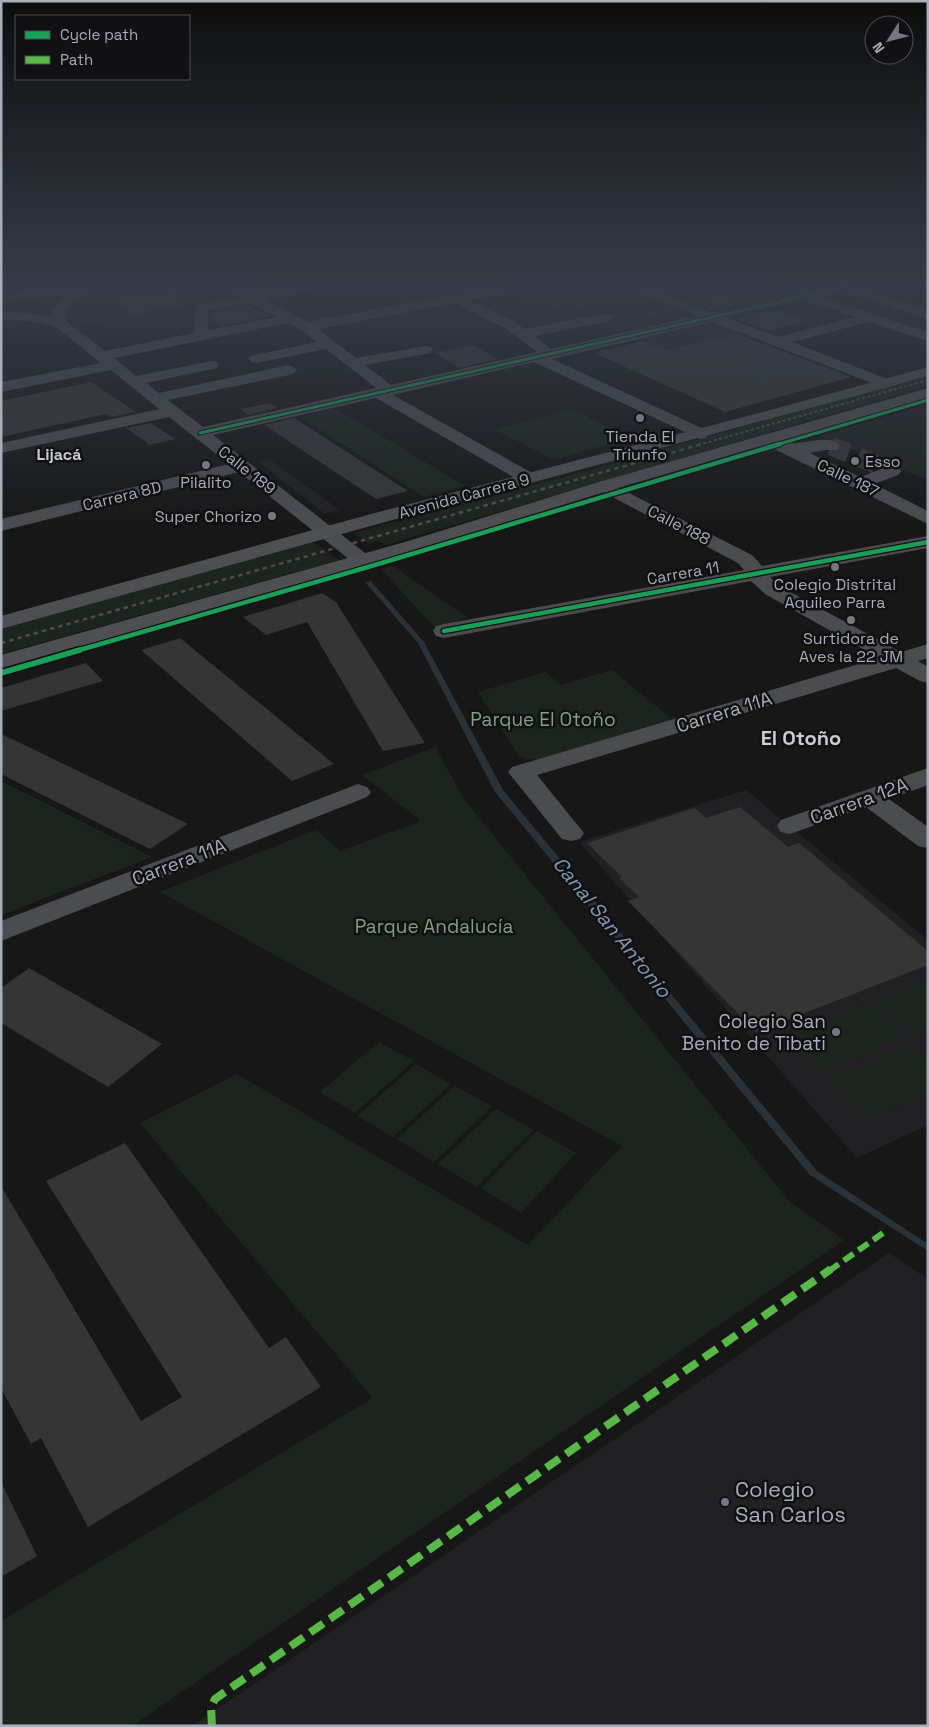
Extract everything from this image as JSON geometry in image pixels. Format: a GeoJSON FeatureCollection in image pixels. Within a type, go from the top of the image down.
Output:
{"type":"FeatureCollection","features":[{"type":"Feature","properties":{"kind":"main road","name":"Avenida Carrera 9"},"geometry":{"type":"LineString","coordinates":[[1,623],[327,532],[700,434],[928,371]]}},
{"type":"Feature","properties":{"kind":"main road","name":"Avenida Carrera 9"},"geometry":{"type":"LineString","coordinates":[[1,662],[362,560],[605,486],[928,393]]}},
{"type":"Feature","properties":{"kind":"street"},"geometry":{"type":"LineString","coordinates":[[1,387],[81,368]]}},
{"type":"Feature","properties":{"kind":"street","name":"Calle 189"},"geometry":{"type":"LineString","coordinates":[[116,368],[362,560]]}},
{"type":"Feature","properties":{"kind":"street"},"geometry":{"type":"LineString","coordinates":[[133,381],[199,368]]}},
{"type":"Feature","properties":{"kind":"street"},"geometry":{"type":"LineString","coordinates":[[357,368],[384,392],[528,478]]}},
{"type":"Feature","properties":{"kind":"street"},"geometry":{"type":"LineString","coordinates":[[200,433],[492,368]]}},
{"type":"Feature","properties":{"kind":"street"},"geometry":{"type":"LineString","coordinates":[[566,368],[700,434]]}},
{"type":"Feature","properties":{"kind":"street"},"geometry":{"type":"LineString","coordinates":[[844,368],[885,383]]}},
{"type":"Feature","properties":{"kind":"street"},"geometry":{"type":"LineString","coordinates":[[156,398],[289,370]]}},
{"type":"Feature","properties":{"kind":"street"},"geometry":{"type":"LineString","coordinates":[[1,448],[172,411]]}},
{"type":"Feature","properties":{"kind":"street","name":"Calle 187"},"geometry":{"type":"LineString","coordinates":[[768,439],[928,518]]}},
{"type":"Feature","properties":{"kind":"street"},"geometry":{"type":"LineString","coordinates":[[786,448],[813,448],[825,444],[831,446]]}},
{"type":"Feature","properties":{"kind":"street"},"geometry":{"type":"LineString","coordinates":[[813,448],[845,462],[882,473],[858,484]]}},
{"type":"Feature","properties":{"kind":"street"},"geometry":{"type":"LineString","coordinates":[[827,468],[845,462]]}},
{"type":"Feature","properties":{"kind":"street","name":"Carrera 8D"},"geometry":{"type":"LineString","coordinates":[[1,525],[243,466]]}},
{"type":"Feature","properties":{"kind":"street","name":"Calle 188"},"geometry":{"type":"LineString","coordinates":[[605,486],[732,552],[752,566],[760,579],[772,590],[928,676]]}},
{"type":"Feature","properties":{"kind":"street","name":"Carrera 11"},"geometry":{"type":"LineString","coordinates":[[444,631],[928,542]]}},
{"type":"Feature","properties":{"kind":"street","name":"Carrera 11A"},"geometry":{"type":"LineString","coordinates":[[572,833],[521,772],[928,651]]}},
{"type":"Feature","properties":{"kind":"street","name":"Carrera 12A"},"geometry":{"type":"LineString","coordinates":[[790,826],[928,776]]}},
{"type":"Feature","properties":{"kind":"street","name":"Carrera 11A"},"geometry":{"type":"LineString","coordinates":[[1,932],[220,838],[358,792]]}},
{"type":"Feature","properties":{"kind":"street"},"geometry":{"type":"LineString","coordinates":[[869,797],[928,840]]}},
{"type":"Feature","properties":{"kind":"shaded area"},"geometry":{"type":"Polygon","coordinates":[[[928,404],[928,480],[819,436],[928,404]]]}},
{"type":"Feature","properties":{"kind":"shaded area"},"geometry":{"type":"Polygon","coordinates":[[[269,459],[339,510],[325,514],[259,462],[269,459]]]}},
{"type":"Feature","properties":{"kind":"shaded area","name":"Colegio San Benito de Tibati"},"geometry":{"type":"Polygon","coordinates":[[[746,790],[928,940],[928,1125],[857,1158],[579,842],[746,790]]]}},
{"type":"Feature","properties":{"kind":"shaded area","name":"Colegio San Carlos"},"geometry":{"type":"Polygon","coordinates":[[[889,1253],[928,1279],[928,1726],[192,1726],[889,1253]]]}},
{"type":"Feature","properties":{"kind":"green space"},"geometry":{"type":"Polygon","coordinates":[[[928,375],[928,386],[385,545],[378,541],[369,544],[354,533],[615,463],[928,375]]]}},
{"type":"Feature","properties":{"kind":"green space"},"geometry":{"type":"Polygon","coordinates":[[[334,408],[465,486],[424,497],[300,417],[334,408]]]}},
{"type":"Feature","properties":{"kind":"green space"},"geometry":{"type":"Polygon","coordinates":[[[571,409],[631,438],[553,460],[494,429],[571,409]]]}},
{"type":"Feature","properties":{"kind":"green space"},"geometry":{"type":"Polygon","coordinates":[[[928,412],[928,450],[907,457],[851,434],[928,412]]]}},
{"type":"Feature","properties":{"kind":"green space"},"geometry":{"type":"Polygon","coordinates":[[[920,458],[928,462],[928,475],[901,464],[920,458]]]}},
{"type":"Feature","properties":{"kind":"green space"},"geometry":{"type":"Polygon","coordinates":[[[313,542],[339,560],[1,654],[1,629],[313,542]]]}},
{"type":"Feature","properties":{"kind":"green space"},"geometry":{"type":"Polygon","coordinates":[[[393,566],[468,618],[434,627],[381,569],[393,566]]]}},
{"type":"Feature","properties":{"kind":"green space","name":"Parque El Otoño"},"geometry":{"type":"Polygon","coordinates":[[[612,670],[672,719],[542,760],[525,759],[519,756],[478,692],[545,672],[561,685],[612,670]]]}},
{"type":"Feature","properties":{"kind":"green space","name":"Parque Andalucía"},"geometry":{"type":"Polygon","coordinates":[[[435,747],[464,799],[789,1201],[844,1240],[132,1726],[1,1726],[1,1621],[373,1398],[140,1123],[237,1074],[528,1245],[622,1146],[160,892],[316,830],[340,851],[421,821],[362,775],[435,747]]]}},
{"type":"Feature","properties":{"kind":"green space"},"geometry":{"type":"Polygon","coordinates":[[[1,781],[152,857],[1,915],[1,781]]]}},
{"type":"Feature","properties":{"kind":"green space"},"geometry":{"type":"Polygon","coordinates":[[[928,980],[928,1030],[915,1035],[877,1000],[928,980]]]}},
{"type":"Feature","properties":{"kind":"green space"},"geometry":{"type":"Polygon","coordinates":[[[867,1004],[905,1040],[821,1073],[784,1036],[867,1004]]]}},
{"type":"Feature","properties":{"kind":"green space"},"geometry":{"type":"Polygon","coordinates":[[[379,1042],[414,1061],[355,1113],[320,1092],[379,1042]]]}},
{"type":"Feature","properties":{"kind":"green space"},"geometry":{"type":"Polygon","coordinates":[[[912,1045],[928,1061],[928,1094],[866,1119],[827,1079],[912,1045]]]}},
{"type":"Feature","properties":{"kind":"green space"},"geometry":{"type":"Polygon","coordinates":[[[416,1064],[451,1084],[393,1137],[357,1116],[416,1064]]]}},
{"type":"Feature","properties":{"kind":"green space"},"geometry":{"type":"Polygon","coordinates":[[[455,1086],[492,1106],[434,1162],[397,1139],[455,1086]]]}},
{"type":"Feature","properties":{"kind":"green space"},"geometry":{"type":"Polygon","coordinates":[[[496,1109],[534,1130],[477,1187],[438,1164],[496,1109]]]}},
{"type":"Feature","properties":{"kind":"green space"},"geometry":{"type":"Polygon","coordinates":[[[537,1131],[576,1153],[521,1213],[481,1188],[537,1131]]]}},
{"type":"Feature","properties":{"kind":"water","name":"Canal San Antonio"},"geometry":{"type":"Polygon","coordinates":[[[371,581],[424,642],[503,790],[817,1171],[928,1244],[928,1251],[810,1175],[495,792],[418,643],[365,582],[371,581]]]}},
{"type":"Feature","properties":{"kind":"building"},"geometry":{"type":"Polygon","coordinates":[[[627,368],[826,368],[851,377],[725,412],[627,368]]]}},
{"type":"Feature","properties":{"kind":"building"},"geometry":{"type":"Polygon","coordinates":[[[91,382],[136,412],[111,417],[106,414],[1,437],[1,401],[91,382]]]}},
{"type":"Feature","properties":{"kind":"building"},"geometry":{"type":"Polygon","coordinates":[[[270,403],[278,408],[248,415],[240,409],[270,403]]]}},
{"type":"Feature","properties":{"kind":"building"},"geometry":{"type":"Polygon","coordinates":[[[294,418],[408,491],[376,499],[264,425],[294,418]]]}},
{"type":"Feature","properties":{"kind":"building"},"geometry":{"type":"Polygon","coordinates":[[[151,423],[175,439],[150,445],[126,428],[151,423]]]}},
{"type":"Feature","properties":{"kind":"building"},"geometry":{"type":"Polygon","coordinates":[[[322,593],[336,602],[425,743],[383,751],[307,622],[266,635],[243,617],[322,593]]]}},
{"type":"Feature","properties":{"kind":"building"},"geometry":{"type":"Polygon","coordinates":[[[180,638],[334,764],[292,781],[141,650],[180,638]]]}},
{"type":"Feature","properties":{"kind":"building"},"geometry":{"type":"Polygon","coordinates":[[[86,663],[103,681],[1,711],[1,688],[86,663]]]}},
{"type":"Feature","properties":{"kind":"building"},"geometry":{"type":"Polygon","coordinates":[[[1,734],[188,824],[150,849],[1,774],[1,734]]]}},
{"type":"Feature","properties":{"kind":"building","name":"Colegio San Benito de Tibati"},"geometry":{"type":"Polygon","coordinates":[[[740,807],[788,847],[799,843],[928,951],[928,965],[756,1032],[628,901],[639,897],[619,878],[622,877],[587,843],[695,808],[706,818],[740,807]]]}},
{"type":"Feature","properties":{"kind":"building"},"geometry":{"type":"Polygon","coordinates":[[[29,968],[162,1044],[108,1087],[1,1023],[1,988],[29,968]]]}},
{"type":"Feature","properties":{"kind":"building"},"geometry":{"type":"Polygon","coordinates":[[[125,1143],[269,1348],[286,1337],[321,1387],[88,1527],[41,1438],[31,1444],[1,1388],[1,1186],[141,1421],[182,1397],[46,1181],[125,1143]]]}},
{"type":"Feature","properties":{"kind":"building"},"geometry":{"type":"Polygon","coordinates":[[[1,1482],[37,1556],[1,1577],[1,1482]]]}},
{"type":"Feature","properties":{"kind":"tunnel"},"geometry":{"type":"LineString","coordinates":[[831,446],[887,469]]}},
{"type":"Feature","properties":{"kind":"railway"},"geometry":{"type":"LineString","coordinates":[[698,445],[928,380]]}},
{"type":"Feature","properties":{"kind":"railway"},"geometry":{"type":"LineString","coordinates":[[1,643],[702,444]]}},
{"type":"Feature","properties":{"kind":"marked path"},"geometry":{"type":"LineString","coordinates":[[212,1726],[211,1707],[215,1699],[883,1233]]}},
{"type":"Feature","properties":{"kind":"cycle path"},"geometry":{"type":"LineString","coordinates":[[200,433],[489,368]]}},
{"type":"Feature","properties":{"kind":"cycle path"},"geometry":{"type":"LineString","coordinates":[[1,673],[368,567],[928,400]]}},
{"type":"Feature","properties":{"kind":"cycle path"},"geometry":{"type":"LineString","coordinates":[[444,631],[928,542]]}},
{"type":"Feature","properties":{"kind":"place","name":"Tienda El Triunfo"},"geometry":{"type":"Point","coordinates":[640,418]}},
{"type":"Feature","properties":{"kind":"place","name":"Esso"},"geometry":{"type":"Point","coordinates":[855,461]}},
{"type":"Feature","properties":{"kind":"place","name":"Pilalito"},"geometry":{"type":"Point","coordinates":[206,465]}},
{"type":"Feature","properties":{"kind":"place","name":"Super Chorizo"},"geometry":{"type":"Point","coordinates":[272,516]}},
{"type":"Feature","properties":{"kind":"place","name":"Colegio Distrital Aquileo Parra"},"geometry":{"type":"Point","coordinates":[835,567]}},
{"type":"Feature","properties":{"kind":"place","name":"Surtidora de Aves la 22 JM"},"geometry":{"type":"Point","coordinates":[851,620]}},
{"type":"Feature","properties":{"kind":"place","name":"Colegio San Benito de Tibati"},"geometry":{"type":"Point","coordinates":[836,1032]}},
{"type":"Feature","properties":{"kind":"place","name":"Colegio San Carlos"},"geometry":{"type":"Point","coordinates":[725,1502]}},
{"type":"Feature","properties":{"kind":"district","name":"Lijacá"},"geometry":{"type":"Point","coordinates":[59,454]}},
{"type":"Feature","properties":{"kind":"district","name":"El Otoño"},"geometry":{"type":"Point","coordinates":[801,738]}}]}
